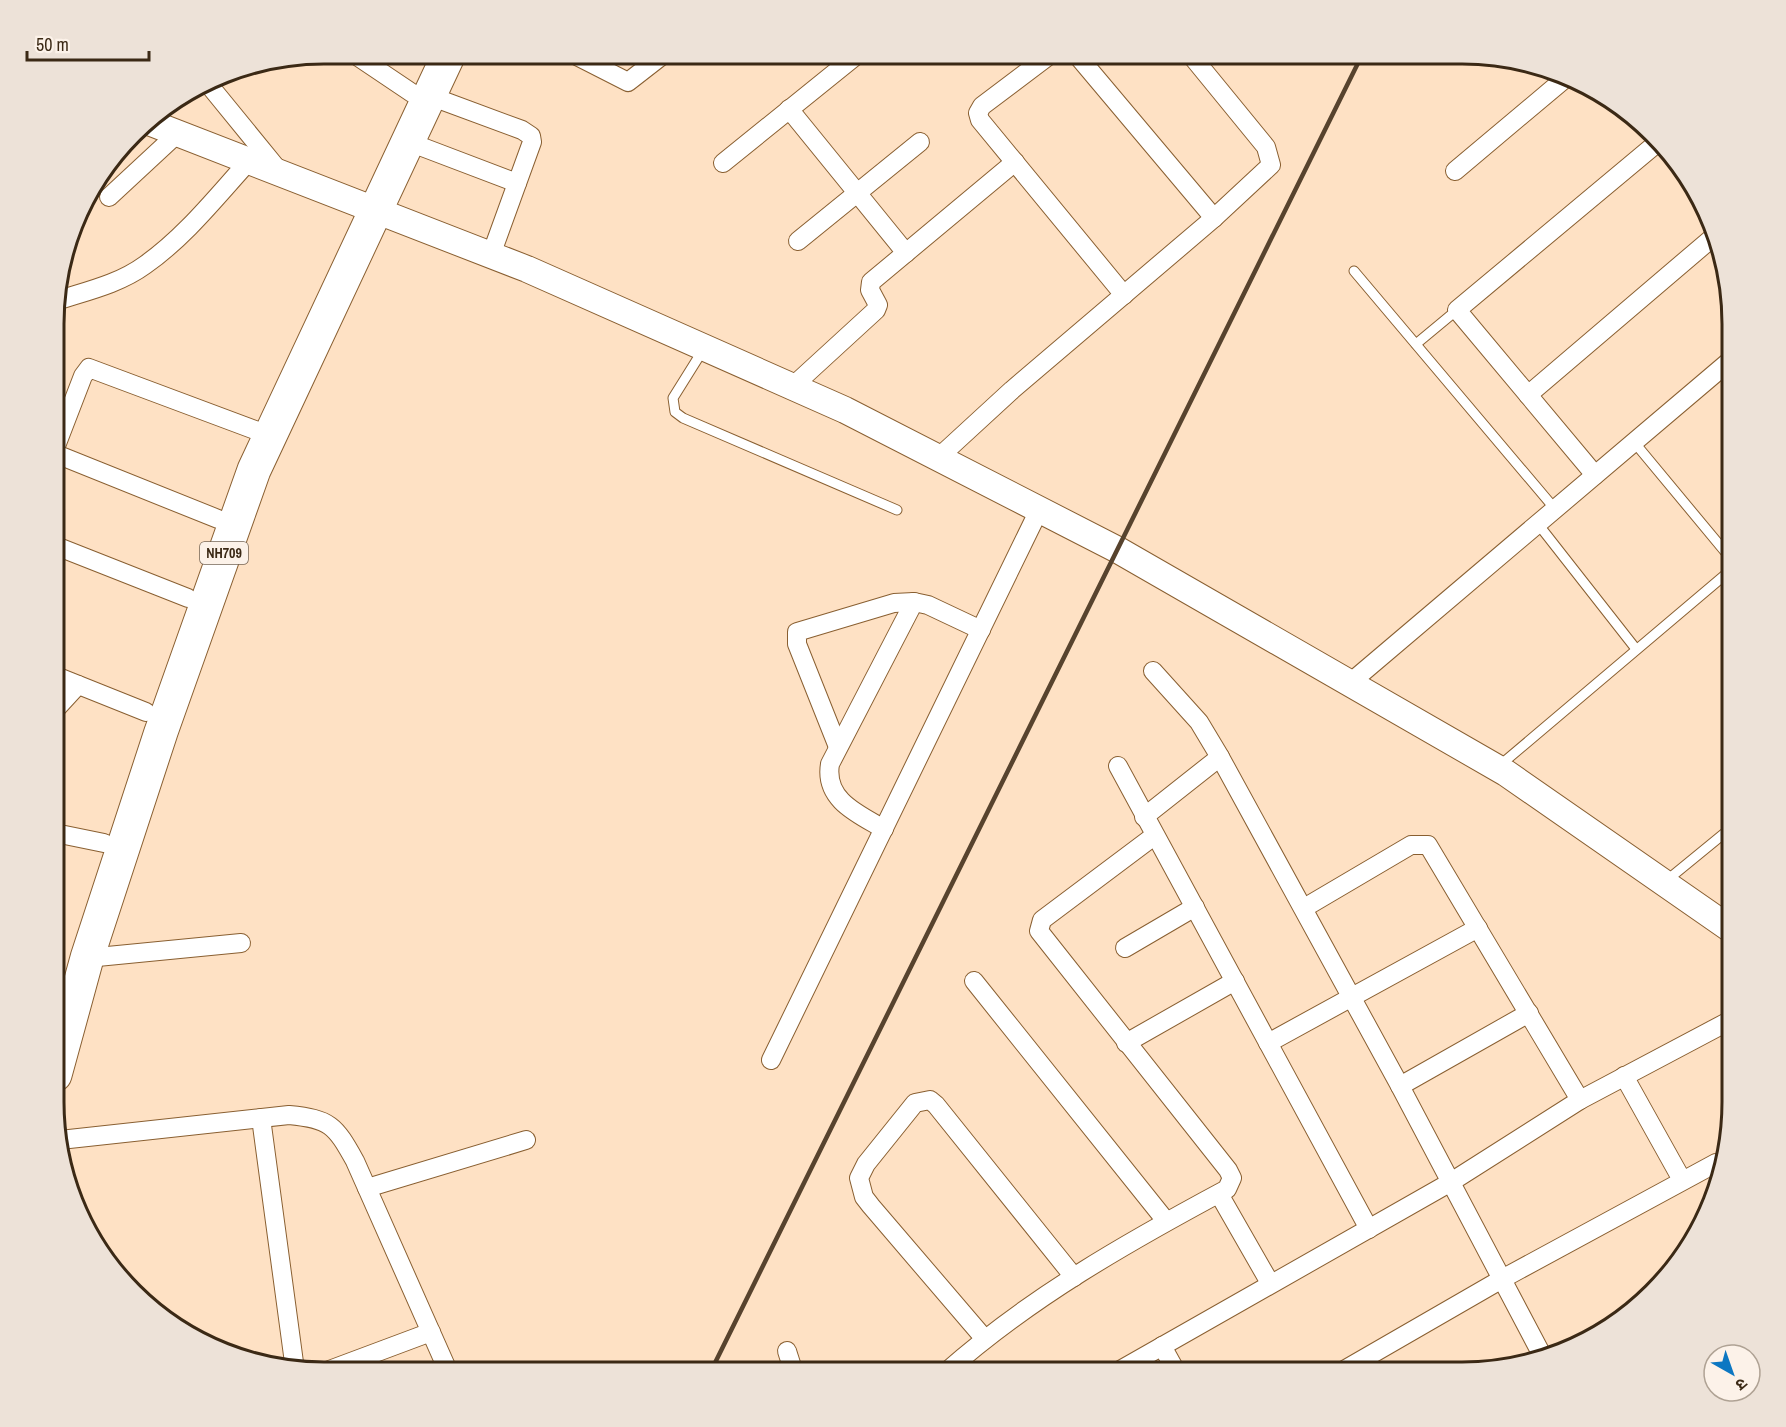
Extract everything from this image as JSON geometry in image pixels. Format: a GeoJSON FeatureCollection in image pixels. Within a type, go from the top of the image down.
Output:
{"type":"FeatureCollection","features":[{"type":"Feature","properties":{"kind":"highway","name":"NH709"},"geometry":{"type":"LineString","coordinates":[[64,976],[146,712],[239,462],[369,208],[409,142],[428,64]]}},
{"type":"Feature","properties":{"kind":"highway","name":"NH709"},"geometry":{"type":"LineString","coordinates":[[64,1042],[87,958],[165,721],[254,470],[421,94],[442,64]]}},
{"type":"Feature","properties":{"kind":"main road"},"geometry":{"type":"LineString","coordinates":[[157,125],[490,255],[845,410],[1118,550],[1497,768],[1722,923]]}},
{"type":"Feature","properties":{"kind":"street"},"geometry":{"type":"LineString","coordinates":[[371,64],[421,94],[522,130],[531,136],[532,142],[490,255]]}},
{"type":"Feature","properties":{"kind":"street"},"geometry":{"type":"LineString","coordinates":[[593,64],[628,82],[651,64]]}},
{"type":"Feature","properties":{"kind":"street"},"geometry":{"type":"LineString","coordinates":[[723,163],[844,64]]}},
{"type":"Feature","properties":{"kind":"street"},"geometry":{"type":"LineString","coordinates":[[1038,64],[982,106],[978,113],[980,120],[1124,295]]}},
{"type":"Feature","properties":{"kind":"street"},"geometry":{"type":"LineString","coordinates":[[1084,64],[1214,218]]}},
{"type":"Feature","properties":{"kind":"street"},"geometry":{"type":"LineString","coordinates":[[938,458],[1012,390],[1214,218],[1271,165],[1266,147],[1198,64]]}},
{"type":"Feature","properties":{"kind":"street"},"geometry":{"type":"LineString","coordinates":[[1455,171],[1559,83]]}},
{"type":"Feature","properties":{"kind":"street"},"geometry":{"type":"LineString","coordinates":[[212,90],[281,173]]}},
{"type":"Feature","properties":{"kind":"street"},"geometry":{"type":"LineString","coordinates":[[789,109],[906,253]]}},
{"type":"Feature","properties":{"kind":"street"},"geometry":{"type":"LineString","coordinates":[[109,197],[178,133]]}},
{"type":"Feature","properties":{"kind":"street"},"geometry":{"type":"LineString","coordinates":[[409,142],[517,183]]}},
{"type":"Feature","properties":{"kind":"street"},"geometry":{"type":"LineString","coordinates":[[798,241],[920,142]]}},
{"type":"Feature","properties":{"kind":"street"},"geometry":{"type":"LineString","coordinates":[[1595,475],[1457,310],[1652,148]]}},
{"type":"Feature","properties":{"kind":"street"},"geometry":{"type":"LineString","coordinates":[[67,294],[107,285],[145,265],[184,231],[249,161]]}},
{"type":"Feature","properties":{"kind":"street"},"geometry":{"type":"LineString","coordinates":[[792,387],[873,315],[878,305],[870,290],[871,282],[1015,162]]}},
{"type":"Feature","properties":{"kind":"street"},"geometry":{"type":"LineString","coordinates":[[1528,395],[1708,241]]}},
{"type":"Feature","properties":{"kind":"street"},"geometry":{"type":"LineString","coordinates":[[1350,683],[1722,367]]}},
{"type":"Feature","properties":{"kind":"street"},"geometry":{"type":"LineString","coordinates":[[64,425],[83,376],[89,368],[255,430]]}},
{"type":"Feature","properties":{"kind":"street"},"geometry":{"type":"LineString","coordinates":[[64,457],[218,519]]}},
{"type":"Feature","properties":{"kind":"street"},"geometry":{"type":"LineString","coordinates":[[771,1060],[1039,510]]}},
{"type":"Feature","properties":{"kind":"street"},"geometry":{"type":"LineString","coordinates":[[64,549],[188,598]]}},
{"type":"Feature","properties":{"kind":"street"},"geometry":{"type":"LineString","coordinates":[[838,747],[797,644],[797,632],[894,603],[914,602],[928,605],[981,630]]}},
{"type":"Feature","properties":{"kind":"street"},"geometry":{"type":"LineString","coordinates":[[884,829],[840,801],[832,789],[828,776],[830,764],[838,747],[914,602]]}},
{"type":"Feature","properties":{"kind":"street"},"geometry":{"type":"LineString","coordinates":[[1153,671],[1199,722],[1220,757],[1400,1086],[1540,1351]]}},
{"type":"Feature","properties":{"kind":"street"},"geometry":{"type":"LineString","coordinates":[[64,679],[146,712]]}},
{"type":"Feature","properties":{"kind":"street"},"geometry":{"type":"LineString","coordinates":[[64,701],[78,685]]}},
{"type":"Feature","properties":{"kind":"street"},"geometry":{"type":"LineString","coordinates":[[1144,817],[1220,757]]}},
{"type":"Feature","properties":{"kind":"street"},"geometry":{"type":"LineString","coordinates":[[1118,766],[1369,1229]]}},
{"type":"Feature","properties":{"kind":"street"},"geometry":{"type":"LineString","coordinates":[[64,835],[104,843]]}},
{"type":"Feature","properties":{"kind":"street"},"geometry":{"type":"LineString","coordinates":[[957,1362],[984,1338],[1074,1277],[1167,1221],[1219,1194],[1231,1184],[1232,1178],[1228,1170],[1041,937],[1039,925],[1154,836]]}},
{"type":"Feature","properties":{"kind":"street"},"geometry":{"type":"LineString","coordinates":[[1304,908],[1411,845],[1428,845],[1580,1100]]}},
{"type":"Feature","properties":{"kind":"street"},"geometry":{"type":"LineString","coordinates":[[1125,948],[1195,906]]}},
{"type":"Feature","properties":{"kind":"street"},"geometry":{"type":"LineString","coordinates":[[1268,1042],[1478,928]]}},
{"type":"Feature","properties":{"kind":"street"},"geometry":{"type":"LineString","coordinates":[[87,958],[241,943]]}},
{"type":"Feature","properties":{"kind":"street"},"geometry":{"type":"LineString","coordinates":[[974,981],[1167,1221]]}},
{"type":"Feature","properties":{"kind":"street"},"geometry":{"type":"LineString","coordinates":[[1126,1044],[1235,981]]}},
{"type":"Feature","properties":{"kind":"street"},"geometry":{"type":"LineString","coordinates":[[1400,1086],[1529,1013]]}},
{"type":"Feature","properties":{"kind":"street"},"geometry":{"type":"LineString","coordinates":[[1134,1362],[1450,1182],[1580,1100],[1722,1025]]}},
{"type":"Feature","properties":{"kind":"street"},"geometry":{"type":"LineString","coordinates":[[1624,1076],[1682,1179]]}},
{"type":"Feature","properties":{"kind":"street"},"geometry":{"type":"LineString","coordinates":[[984,1338],[871,1206],[860,1188],[859,1178],[867,1164],[915,1103],[930,1100],[936,1105],[1074,1277]]}},
{"type":"Feature","properties":{"kind":"street"},"geometry":{"type":"LineString","coordinates":[[67,1139],[289,1115],[325,1120],[343,1138],[444,1362]]}},
{"type":"Feature","properties":{"kind":"street"},"geometry":{"type":"LineString","coordinates":[[261,1118],[294,1360]]}},
{"type":"Feature","properties":{"kind":"street"},"geometry":{"type":"LineString","coordinates":[[367,1188],[526,1140]]}},
{"type":"Feature","properties":{"kind":"street"},"geometry":{"type":"LineString","coordinates":[[1358,1362],[1682,1179],[1715,1164]]}},
{"type":"Feature","properties":{"kind":"street"},"geometry":{"type":"LineString","coordinates":[[1219,1194],[1270,1283]]}},
{"type":"Feature","properties":{"kind":"street"},"geometry":{"type":"LineString","coordinates":[[351,1362],[431,1332]]}},
{"type":"Feature","properties":{"kind":"street"},"geometry":{"type":"LineString","coordinates":[[1162,1346],[1171,1362]]}},
{"type":"Feature","properties":{"kind":"street"},"geometry":{"type":"LineString","coordinates":[[788,1351],[791,1362]]}},
{"type":"Feature","properties":{"kind":"lane"},"geometry":{"type":"LineString","coordinates":[[1354,271],[1555,509]]}},
{"type":"Feature","properties":{"kind":"lane"},"geometry":{"type":"LineString","coordinates":[[1416,344],[1457,310]]}},
{"type":"Feature","properties":{"kind":"lane"},"geometry":{"type":"LineString","coordinates":[[705,348],[673,398],[675,412],[683,418],[897,510]]}},
{"type":"Feature","properties":{"kind":"lane"},"geometry":{"type":"LineString","coordinates":[[1634,442],[1722,548]]}},
{"type":"Feature","properties":{"kind":"lane"},"geometry":{"type":"LineString","coordinates":[[1538,524],[1636,649]]}},
{"type":"Feature","properties":{"kind":"lane"},"geometry":{"type":"LineString","coordinates":[[1497,768],[1722,577]]}},
{"type":"Feature","properties":{"kind":"lane"},"geometry":{"type":"LineString","coordinates":[[1664,883],[1722,835]]}},
{"type":"Feature","properties":{"kind":"railway"},"geometry":{"type":"LineString","coordinates":[[715,1362],[1358,64]]}}]}
